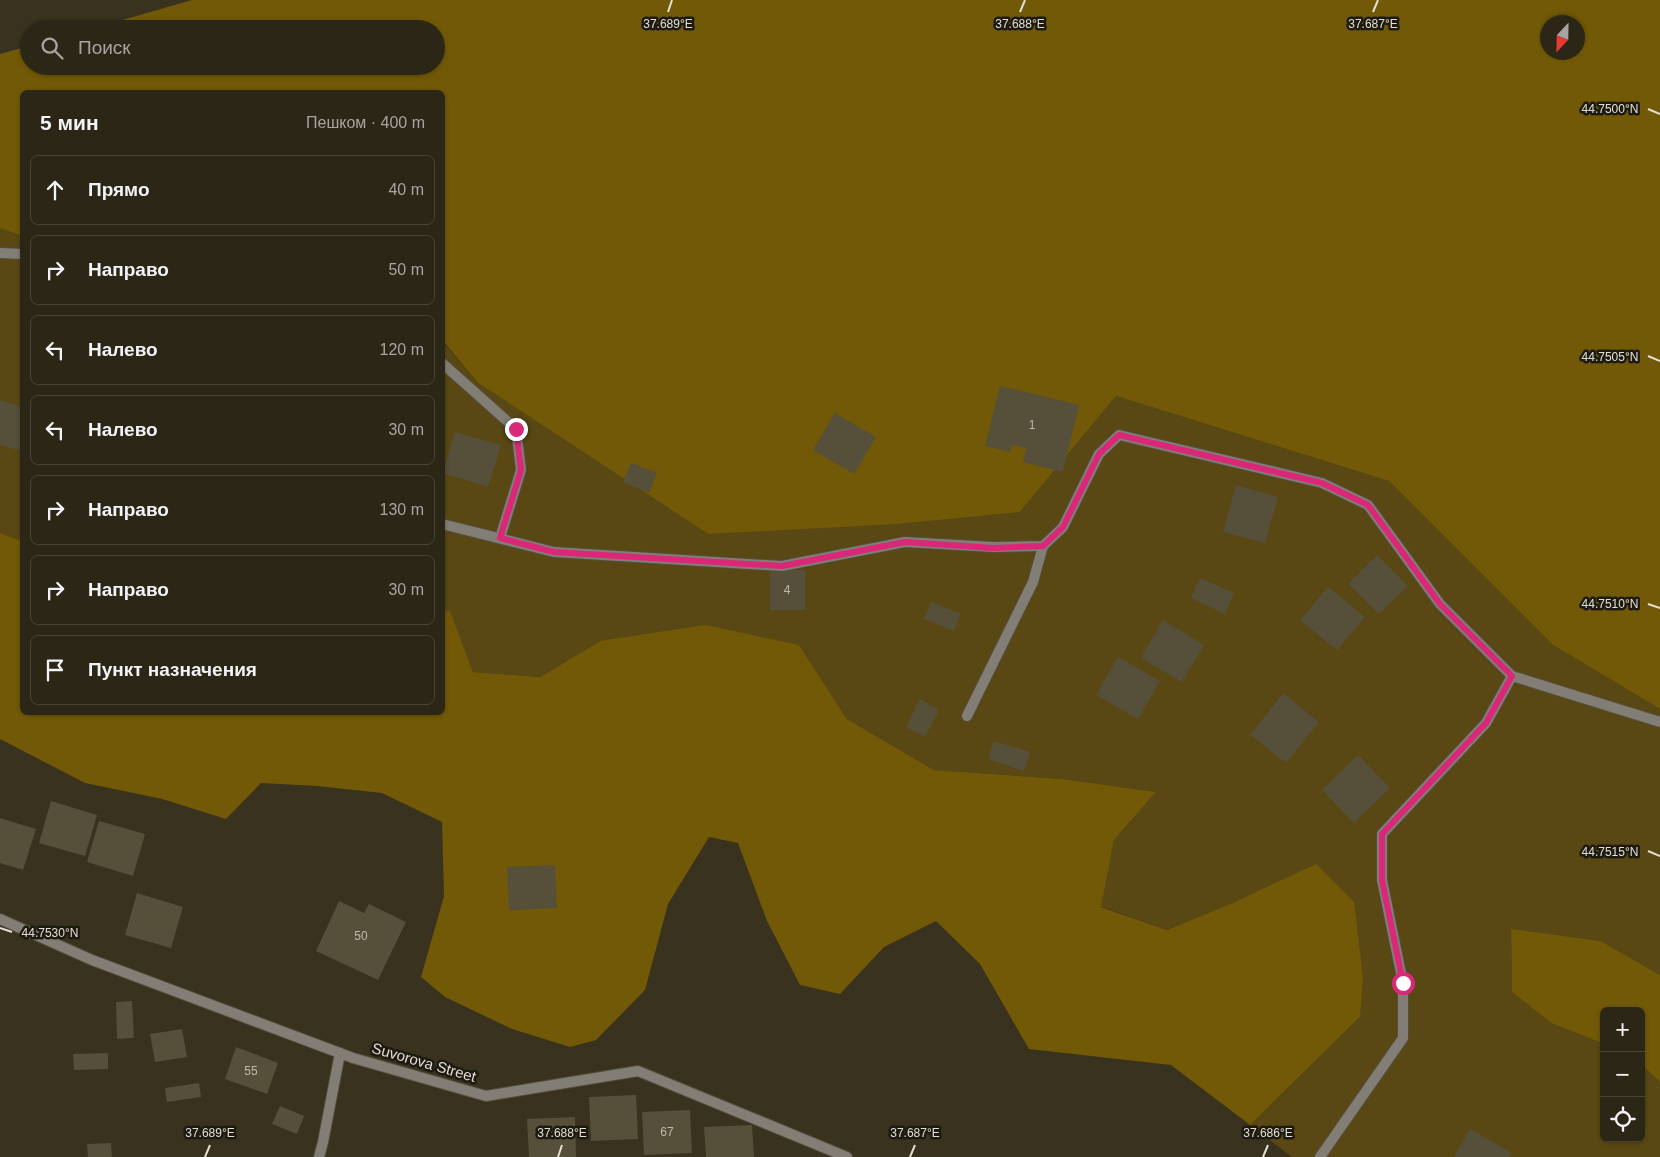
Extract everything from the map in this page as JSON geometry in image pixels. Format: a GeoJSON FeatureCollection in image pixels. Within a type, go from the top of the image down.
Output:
{"type":"FeatureCollection","features":[{"type":"Feature","properties":{"kind":"street"},"geometry":{"type":"LineString","coordinates":[[0,252],[20,254]]}},
{"type":"Feature","properties":{"kind":"street"},"geometry":{"type":"LineString","coordinates":[[445,367],[516,429],[521,470],[500,538]]}},
{"type":"Feature","properties":{"kind":"street"},"geometry":{"type":"LineString","coordinates":[[967,716],[1033,582],[1043,546],[1063,527],[1099,454],[1119,435],[1322,483],[1368,505],[1440,604],[1512,676],[1660,722]]}},
{"type":"Feature","properties":{"kind":"street"},"geometry":{"type":"LineString","coordinates":[[445,525],[554,552],[782,566],[905,542],[993,548],[1043,546]]}},
{"type":"Feature","properties":{"kind":"street"},"geometry":{"type":"LineString","coordinates":[[1320,1157],[1403,1038],[1403,983],[1382,880],[1382,834],[1486,723],[1512,676]]}},
{"type":"Feature","properties":{"kind":"street","name":"Suvorova Street"},"geometry":{"type":"LineString","coordinates":[[0,919],[92,960],[340,1053],[486,1096],[638,1071],[847,1157]]}},
{"type":"Feature","properties":{"kind":"street"},"geometry":{"type":"LineString","coordinates":[[319,1157],[340,1053]]}},
{"type":"Feature","properties":{"kind":"shaded area"},"geometry":{"type":"Polygon","coordinates":[[[192,0],[1660,0],[1660,709],[1553,645],[1389,481],[1116,396],[1020,512],[896,524],[708,534],[478,383],[445,343],[445,90],[20,90],[20,235],[0,228],[0,54],[20,48],[20,75],[445,75],[445,20],[122,20],[192,0]]]}},
{"type":"Feature","properties":{"kind":"shaded area"},"geometry":{"type":"Polygon","coordinates":[[[0,228],[20,235],[20,540],[0,533],[0,228]]]}},
{"type":"Feature","properties":{"kind":"shaded area"},"geometry":{"type":"Polygon","coordinates":[[[445,344],[478,383],[708,534],[1020,512],[1116,396],[1389,481],[1553,645],[1660,709],[1660,975],[1601,941],[1511,930],[1512,992],[1551,1023],[1600,1042],[1600,1142],[1645,1142],[1645,1068],[1660,1082],[1660,1157],[1292,1157],[1250,1125],[1360,1017],[1237,901],[1167,930],[1100,906],[1114,840],[1156,792],[1063,779],[934,770],[847,719],[799,645],[600,641],[540,677],[473,672],[450,612],[445,611],[445,344]]]}},
{"type":"Feature","properties":{"kind":"shaded area"},"geometry":{"type":"Polygon","coordinates":[[[0,533],[20,540],[20,715],[445,715],[445,610],[450,611],[473,672],[540,677],[600,641],[705,625],[799,645],[847,719],[934,770],[1063,779],[1156,792],[1114,840],[1101,907],[1167,930],[1237,901],[1316,864],[1354,902],[1363,977],[1360,1017],[1250,1125],[1171,1065],[1029,1049],[980,964],[936,921],[884,947],[840,994],[800,985],[767,921],[738,843],[709,837],[668,904],[645,990],[596,1040],[570,1047],[512,1029],[445,997],[421,977],[444,896],[442,822],[382,793],[317,786],[261,783],[226,819],[162,799],[85,783],[0,739],[0,533]]]}},
{"type":"Feature","properties":{"kind":"shaded area"},"geometry":{"type":"Polygon","coordinates":[[[1511,929],[1601,941],[1660,975],[1660,1082],[1645,1068],[1645,1007],[1600,1007],[1600,1042],[1551,1023],[1512,992],[1511,929]]]}},
{"type":"Feature","properties":{"kind":"building"},"geometry":{"type":"Polygon","coordinates":[[[1000,386],[1079,405],[1063,472],[1023,462],[1026,448],[1012,445],[1010,452],[985,446],[1000,386]]]}},
{"type":"Feature","properties":{"kind":"building"},"geometry":{"type":"Polygon","coordinates":[[[0,400],[20,406],[20,450],[0,445],[0,400]]]}},
{"type":"Feature","properties":{"kind":"building"},"geometry":{"type":"Polygon","coordinates":[[[835,413],[876,437],[854,474],[813,450],[835,413]]]}},
{"type":"Feature","properties":{"kind":"building"},"geometry":{"type":"Polygon","coordinates":[[[455,432],[501,445],[488,487],[445,474],[445,466],[455,432]]]}},
{"type":"Feature","properties":{"kind":"building"},"geometry":{"type":"Polygon","coordinates":[[[631,463],[657,473],[649,493],[623,482],[631,463]]]}},
{"type":"Feature","properties":{"kind":"building"},"geometry":{"type":"Polygon","coordinates":[[[1236,485],[1278,497],[1265,543],[1223,532],[1236,485]]]}},
{"type":"Feature","properties":{"kind":"building"},"geometry":{"type":"Polygon","coordinates":[[[1377,555],[1408,586],[1379,614],[1348,584],[1377,555]]]}},
{"type":"Feature","properties":{"kind":"building"},"geometry":{"type":"Polygon","coordinates":[[[770,570],[805,570],[805,610],[770,610],[770,570]]]}},
{"type":"Feature","properties":{"kind":"building"},"geometry":{"type":"Polygon","coordinates":[[[1200,578],[1234,593],[1225,614],[1191,598],[1200,578]]]}},
{"type":"Feature","properties":{"kind":"building"},"geometry":{"type":"Polygon","coordinates":[[[1328,587],[1365,617],[1337,650],[1300,620],[1328,587]]]}},
{"type":"Feature","properties":{"kind":"building"},"geometry":{"type":"Polygon","coordinates":[[[931,602],[961,614],[954,631],[924,619],[931,602]]]}},
{"type":"Feature","properties":{"kind":"building"},"geometry":{"type":"Polygon","coordinates":[[[1163,620],[1204,645],[1182,682],[1141,658],[1163,620]]]}},
{"type":"Feature","properties":{"kind":"building"},"geometry":{"type":"Polygon","coordinates":[[[1118,657],[1160,681],[1138,719],[1096,695],[1118,657]]]}},
{"type":"Feature","properties":{"kind":"building"},"geometry":{"type":"Polygon","coordinates":[[[1283,693],[1319,722],[1286,763],[1250,735],[1283,693]]]}},
{"type":"Feature","properties":{"kind":"building"},"geometry":{"type":"Polygon","coordinates":[[[920,699],[939,710],[925,737],[906,727],[920,699]]]}},
{"type":"Feature","properties":{"kind":"building"},"geometry":{"type":"Polygon","coordinates":[[[994,741],[1030,752],[1024,771],[988,759],[994,741]]]}},
{"type":"Feature","properties":{"kind":"building"},"geometry":{"type":"Polygon","coordinates":[[[1358,755],[1390,788],[1354,823],[1322,790],[1358,755]]]}},
{"type":"Feature","properties":{"kind":"building"},"geometry":{"type":"Polygon","coordinates":[[[51,801],[97,815],[85,856],[39,843],[51,801]]]}},
{"type":"Feature","properties":{"kind":"building"},"geometry":{"type":"Polygon","coordinates":[[[0,818],[36,829],[23,870],[0,863],[0,818]]]}},
{"type":"Feature","properties":{"kind":"building"},"geometry":{"type":"Polygon","coordinates":[[[99,821],[145,834],[133,876],[87,862],[99,821]]]}},
{"type":"Feature","properties":{"kind":"building"},"geometry":{"type":"Polygon","coordinates":[[[555,865],[557,908],[509,910],[507,867],[555,865]]]}},
{"type":"Feature","properties":{"kind":"building"},"geometry":{"type":"Polygon","coordinates":[[[137,893],[183,907],[171,948],[125,935],[137,893]]]}},
{"type":"Feature","properties":{"kind":"building"},"geometry":{"type":"Polygon","coordinates":[[[339,901],[364,913],[369,904],[406,922],[378,980],[316,951],[339,901]]]}},
{"type":"Feature","properties":{"kind":"building"},"geometry":{"type":"Polygon","coordinates":[[[132,1001],[134,1038],[117,1039],[116,1002],[132,1001]]]}},
{"type":"Feature","properties":{"kind":"building"},"geometry":{"type":"Polygon","coordinates":[[[182,1029],[187,1057],[155,1062],[150,1034],[182,1029]]]}},
{"type":"Feature","properties":{"kind":"building"},"geometry":{"type":"Polygon","coordinates":[[[236,1047],[278,1063],[267,1094],[225,1079],[236,1047]]]}},
{"type":"Feature","properties":{"kind":"building"},"geometry":{"type":"Polygon","coordinates":[[[108,1053],[108,1069],[74,1070],[73,1054],[108,1053]]]}},
{"type":"Feature","properties":{"kind":"building"},"geometry":{"type":"Polygon","coordinates":[[[199,1083],[201,1097],[167,1102],[165,1088],[199,1083]]]}},
{"type":"Feature","properties":{"kind":"building"},"geometry":{"type":"Polygon","coordinates":[[[636,1095],[638,1139],[591,1141],[589,1097],[636,1095]]]}},
{"type":"Feature","properties":{"kind":"building"},"geometry":{"type":"Polygon","coordinates":[[[280,1106],[304,1116],[297,1134],[272,1124],[280,1106]]]}},
{"type":"Feature","properties":{"kind":"building"},"geometry":{"type":"Polygon","coordinates":[[[690,1110],[692,1153],[644,1155],[642,1112],[690,1110]]]}},
{"type":"Feature","properties":{"kind":"building"},"geometry":{"type":"Polygon","coordinates":[[[575,1117],[576,1157],[529,1157],[527,1119],[575,1117]]]}},
{"type":"Feature","properties":{"kind":"building"},"geometry":{"type":"Polygon","coordinates":[[[752,1125],[754,1157],[706,1157],[704,1127],[752,1125]]]}},
{"type":"Feature","properties":{"kind":"building"},"geometry":{"type":"Polygon","coordinates":[[[1470,1129],[1512,1153],[1509,1157],[1454,1157],[1470,1129]]]}},
{"type":"Feature","properties":{"kind":"building"},"geometry":{"type":"Polygon","coordinates":[[[111,1143],[112,1157],[88,1157],[87,1144],[111,1143]]]}},
{"type":"Feature","properties":{"kind":"route"},"geometry":{"type":"LineString","coordinates":[[516,429],[521,470],[500,538],[554,552],[782,566],[905,542],[993,548],[1043,546],[1063,527],[1099,454],[1119,435],[1322,483],[1368,505],[1440,604],[1512,676],[1486,723],[1382,834],[1382,880],[1403,983]]}}]}
